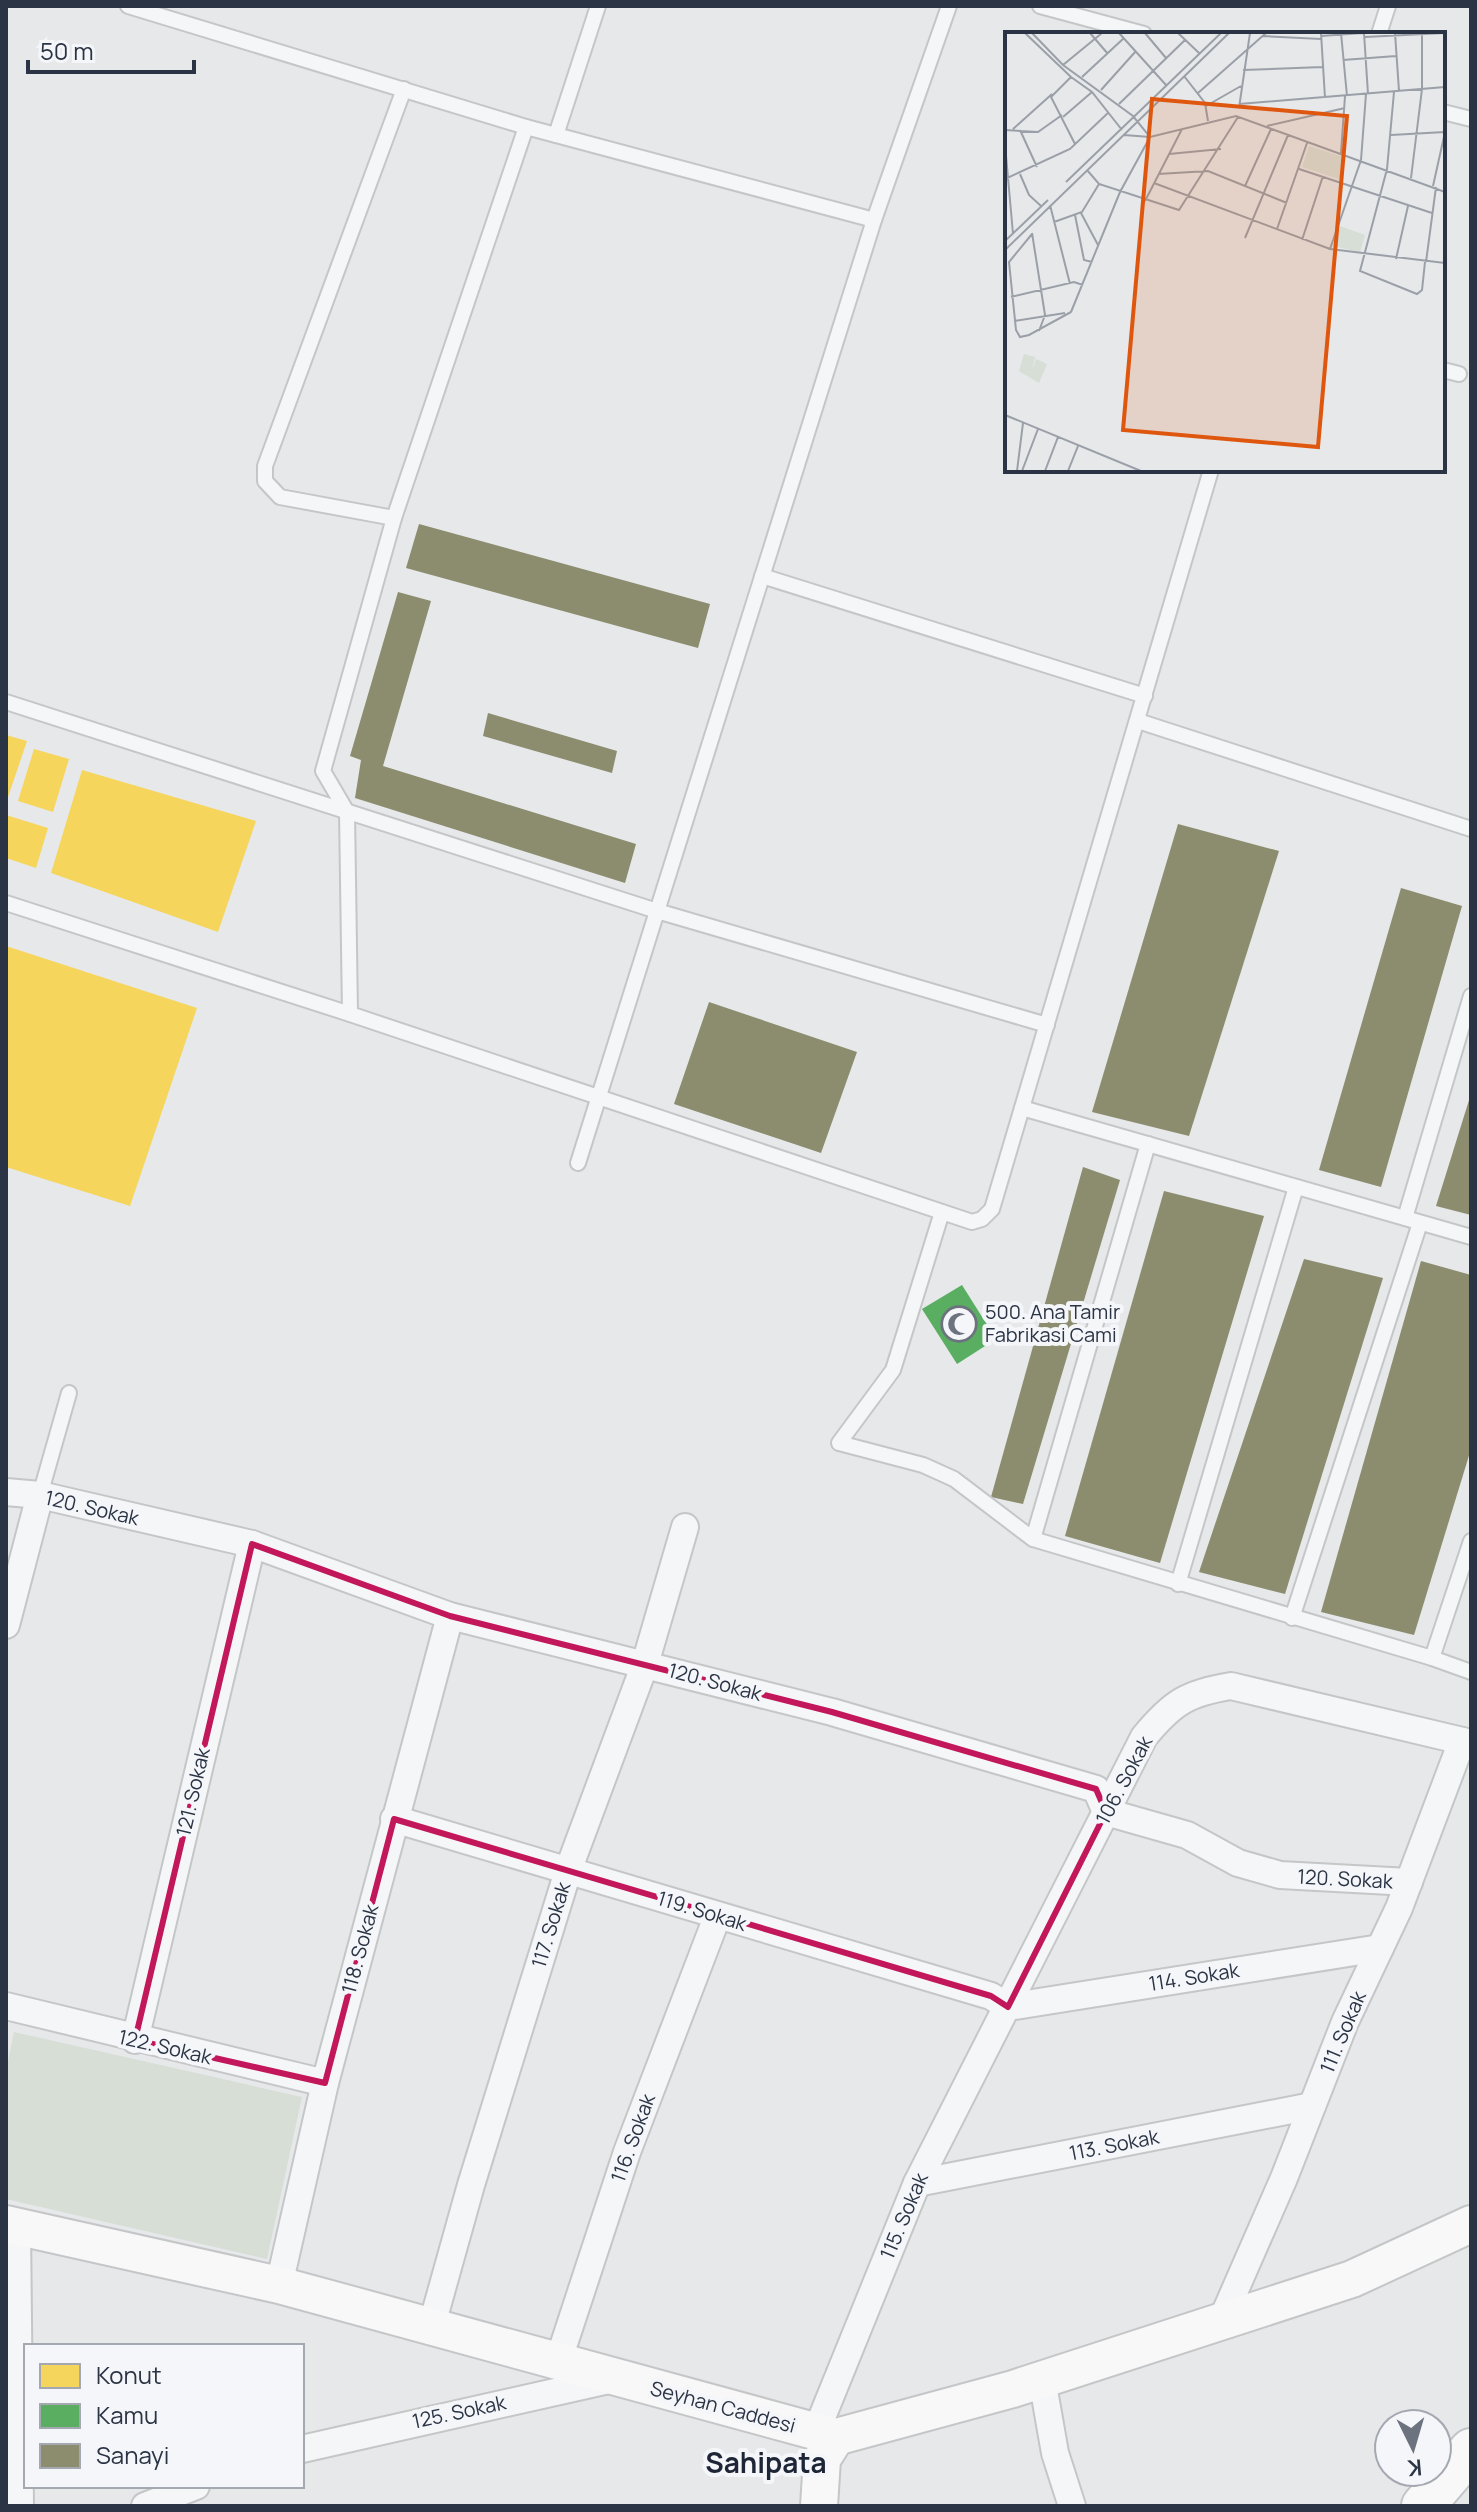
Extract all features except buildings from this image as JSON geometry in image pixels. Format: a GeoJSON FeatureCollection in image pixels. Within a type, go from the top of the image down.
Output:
{"type":"FeatureCollection","features":[{"type":"Feature","properties":{"kind":"main road"},"geometry":{"type":"LineString","coordinates":[[819,2506],[826,2435],[1042,2379],[1352,2279],[1470,2223]]}},
{"type":"Feature","properties":{"kind":"main road","name":"Seyhan Caddesi"},"geometry":{"type":"LineString","coordinates":[[12,2225],[279,2285],[826,2435]]}},
{"type":"Feature","properties":{"kind":"main road"},"geometry":{"type":"LineString","coordinates":[[1423,2506],[1471,2450]]}},
{"type":"Feature","properties":{"kind":"street","name":"120. Sokak"},"geometry":{"type":"LineString","coordinates":[[6,1492],[40,1495],[252,1544],[450,1616],[832,1712],[1096,1789],[1106,1812],[1187,1835],[1238,1863],[1280,1875],[1409,1882]]}},
{"type":"Feature","properties":{"kind":"street"},"geometry":{"type":"LineString","coordinates":[[6,1625],[40,1495]]}},
{"type":"Feature","properties":{"kind":"street","name":"117. Sokak"},"geometry":{"type":"LineString","coordinates":[[431,2328],[471,2185],[569,1868],[645,1664],[685,1527]]}},
{"type":"Feature","properties":{"kind":"street","name":"121. Sokak"},"geometry":{"type":"LineString","coordinates":[[135,2040],[252,1544]]}},
{"type":"Feature","properties":{"kind":"street","name":"118. Sokak"},"geometry":{"type":"LineString","coordinates":[[279,2285],[325,2083],[450,1616]]}},
{"type":"Feature","properties":{"kind":"street","name":"106. Sokak"},"geometry":{"type":"LineString","coordinates":[[1008,2007],[1144,1737],[1169,1707],[1198,1691],[1231,1686],[1467,1742]]}},
{"type":"Feature","properties":{"kind":"street","name":"111. Sokak"},"geometry":{"type":"LineString","coordinates":[[1221,2322],[1345,2022],[1409,1882],[1467,1742]]}},
{"type":"Feature","properties":{"kind":"street","name":"119. Sokak"},"geometry":{"type":"LineString","coordinates":[[394,1819],[569,1868],[717,1917],[991,1996],[1008,2007]]}},
{"type":"Feature","properties":{"kind":"street","name":"116. Sokak"},"geometry":{"type":"LineString","coordinates":[[558,2362],[627,2152],[717,1917]]}},
{"type":"Feature","properties":{"kind":"street","name":"114. Sokak"},"geometry":{"type":"LineString","coordinates":[[1008,2007],[1380,1948]]}},
{"type":"Feature","properties":{"kind":"street","name":"122. Sokak"},"geometry":{"type":"LineString","coordinates":[[6,2006],[135,2040],[325,2083]]}},
{"type":"Feature","properties":{"kind":"street","name":"115. Sokak"},"geometry":{"type":"LineString","coordinates":[[826,2435],[917,2183],[1008,2007]]}},
{"type":"Feature","properties":{"kind":"street","name":"113. Sokak"},"geometry":{"type":"LineString","coordinates":[[917,2183],[1312,2106]]}},
{"type":"Feature","properties":{"kind":"street"},"geometry":{"type":"LineString","coordinates":[[12,2225],[20,2506]]}},
{"type":"Feature","properties":{"kind":"street","name":"125. Sokak"},"geometry":{"type":"LineString","coordinates":[[304,2449],[617,2378]]}},
{"type":"Feature","properties":{"kind":"street"},"geometry":{"type":"LineString","coordinates":[[1042,2379],[1065,2503]]}},
{"type":"Feature","properties":{"kind":"street"},"geometry":{"type":"LineString","coordinates":[[145,2506],[191,2488]]}},
{"type":"Feature","properties":{"kind":"lane"},"geometry":{"type":"LineString","coordinates":[[128,6],[526,127],[874,220]]}},
{"type":"Feature","properties":{"kind":"lane"},"geometry":{"type":"LineString","coordinates":[[556,135],[598,6]]}},
{"type":"Feature","properties":{"kind":"lane"},"geometry":{"type":"LineString","coordinates":[[578,1163],[874,220],[949,6]]}},
{"type":"Feature","properties":{"kind":"lane"},"geometry":{"type":"LineString","coordinates":[[1040,6],[1137,32]]}},
{"type":"Feature","properties":{"kind":"lane"},"geometry":{"type":"LineString","coordinates":[[1380,32],[1388,6]]}},
{"type":"Feature","properties":{"kind":"lane"},"geometry":{"type":"LineString","coordinates":[[394,518],[280,497],[265,481],[265,466],[404,89]]}},
{"type":"Feature","properties":{"kind":"lane"},"geometry":{"type":"LineString","coordinates":[[1445,112],[1471,119]]}},
{"type":"Feature","properties":{"kind":"lane"},"geometry":{"type":"LineString","coordinates":[[350,1014],[347,812],[323,771],[394,518],[526,127]]}},
{"type":"Feature","properties":{"kind":"lane"},"geometry":{"type":"LineString","coordinates":[[1445,370],[1459,374]]}},
{"type":"Feature","properties":{"kind":"lane"},"geometry":{"type":"LineString","coordinates":[[6,903],[599,1096],[972,1222],[982,1219],[992,1209],[1210,472]]}},
{"type":"Feature","properties":{"kind":"lane"},"geometry":{"type":"LineString","coordinates":[[762,576],[1145,696]]}},
{"type":"Feature","properties":{"kind":"lane"},"geometry":{"type":"LineString","coordinates":[[6,702],[657,911],[1047,1025]]}},
{"type":"Feature","properties":{"kind":"lane"},"geometry":{"type":"LineString","coordinates":[[1138,721],[1471,829]]}},
{"type":"Feature","properties":{"kind":"lane"},"geometry":{"type":"LineString","coordinates":[[1292,1618],[1412,1220],[1471,996]]}},
{"type":"Feature","properties":{"kind":"lane"},"geometry":{"type":"LineString","coordinates":[[1022,1108],[1471,1237]]}},
{"type":"Feature","properties":{"kind":"lane"},"geometry":{"type":"LineString","coordinates":[[1033,1539],[1148,1144]]}},
{"type":"Feature","properties":{"kind":"lane"},"geometry":{"type":"LineString","coordinates":[[1178,1584],[1296,1187]]}},
{"type":"Feature","properties":{"kind":"lane"},"geometry":{"type":"LineString","coordinates":[[942,1212],[893,1370],[839,1443],[923,1465],[954,1479],[1033,1539],[1471,1672]]}},
{"type":"Feature","properties":{"kind":"lane"},"geometry":{"type":"LineString","coordinates":[[40,1495],[69,1393]]}},
{"type":"Feature","properties":{"kind":"lane"},"geometry":{"type":"LineString","coordinates":[[1432,1658],[1471,1541]]}},
{"type":"Feature","properties":{"kind":"highlighted area"},"geometry":{"type":"Polygon","coordinates":[[[252,1544],[450,1616],[832,1712],[1096,1789],[1106,1812],[1008,2007],[991,1996],[394,1819],[325,2083],[135,2040],[252,1544]]]}},
{"type":"Feature","properties":{"kind":"shaded area"},"geometry":{"type":"Polygon","coordinates":[[[14,2032],[302,2097],[267,2259],[6,2199],[6,2071],[14,2032]]]}},
{"type":"Feature","properties":{"kind":"place","name":"500. Ana Tamir Fabrikasi Cami"},"geometry":{"type":"Point","coordinates":[959,1324]}},
{"type":"Feature","properties":{"kind":"district","name":"Sahipata"},"geometry":{"type":"Point","coordinates":[766,2463]}}]}
